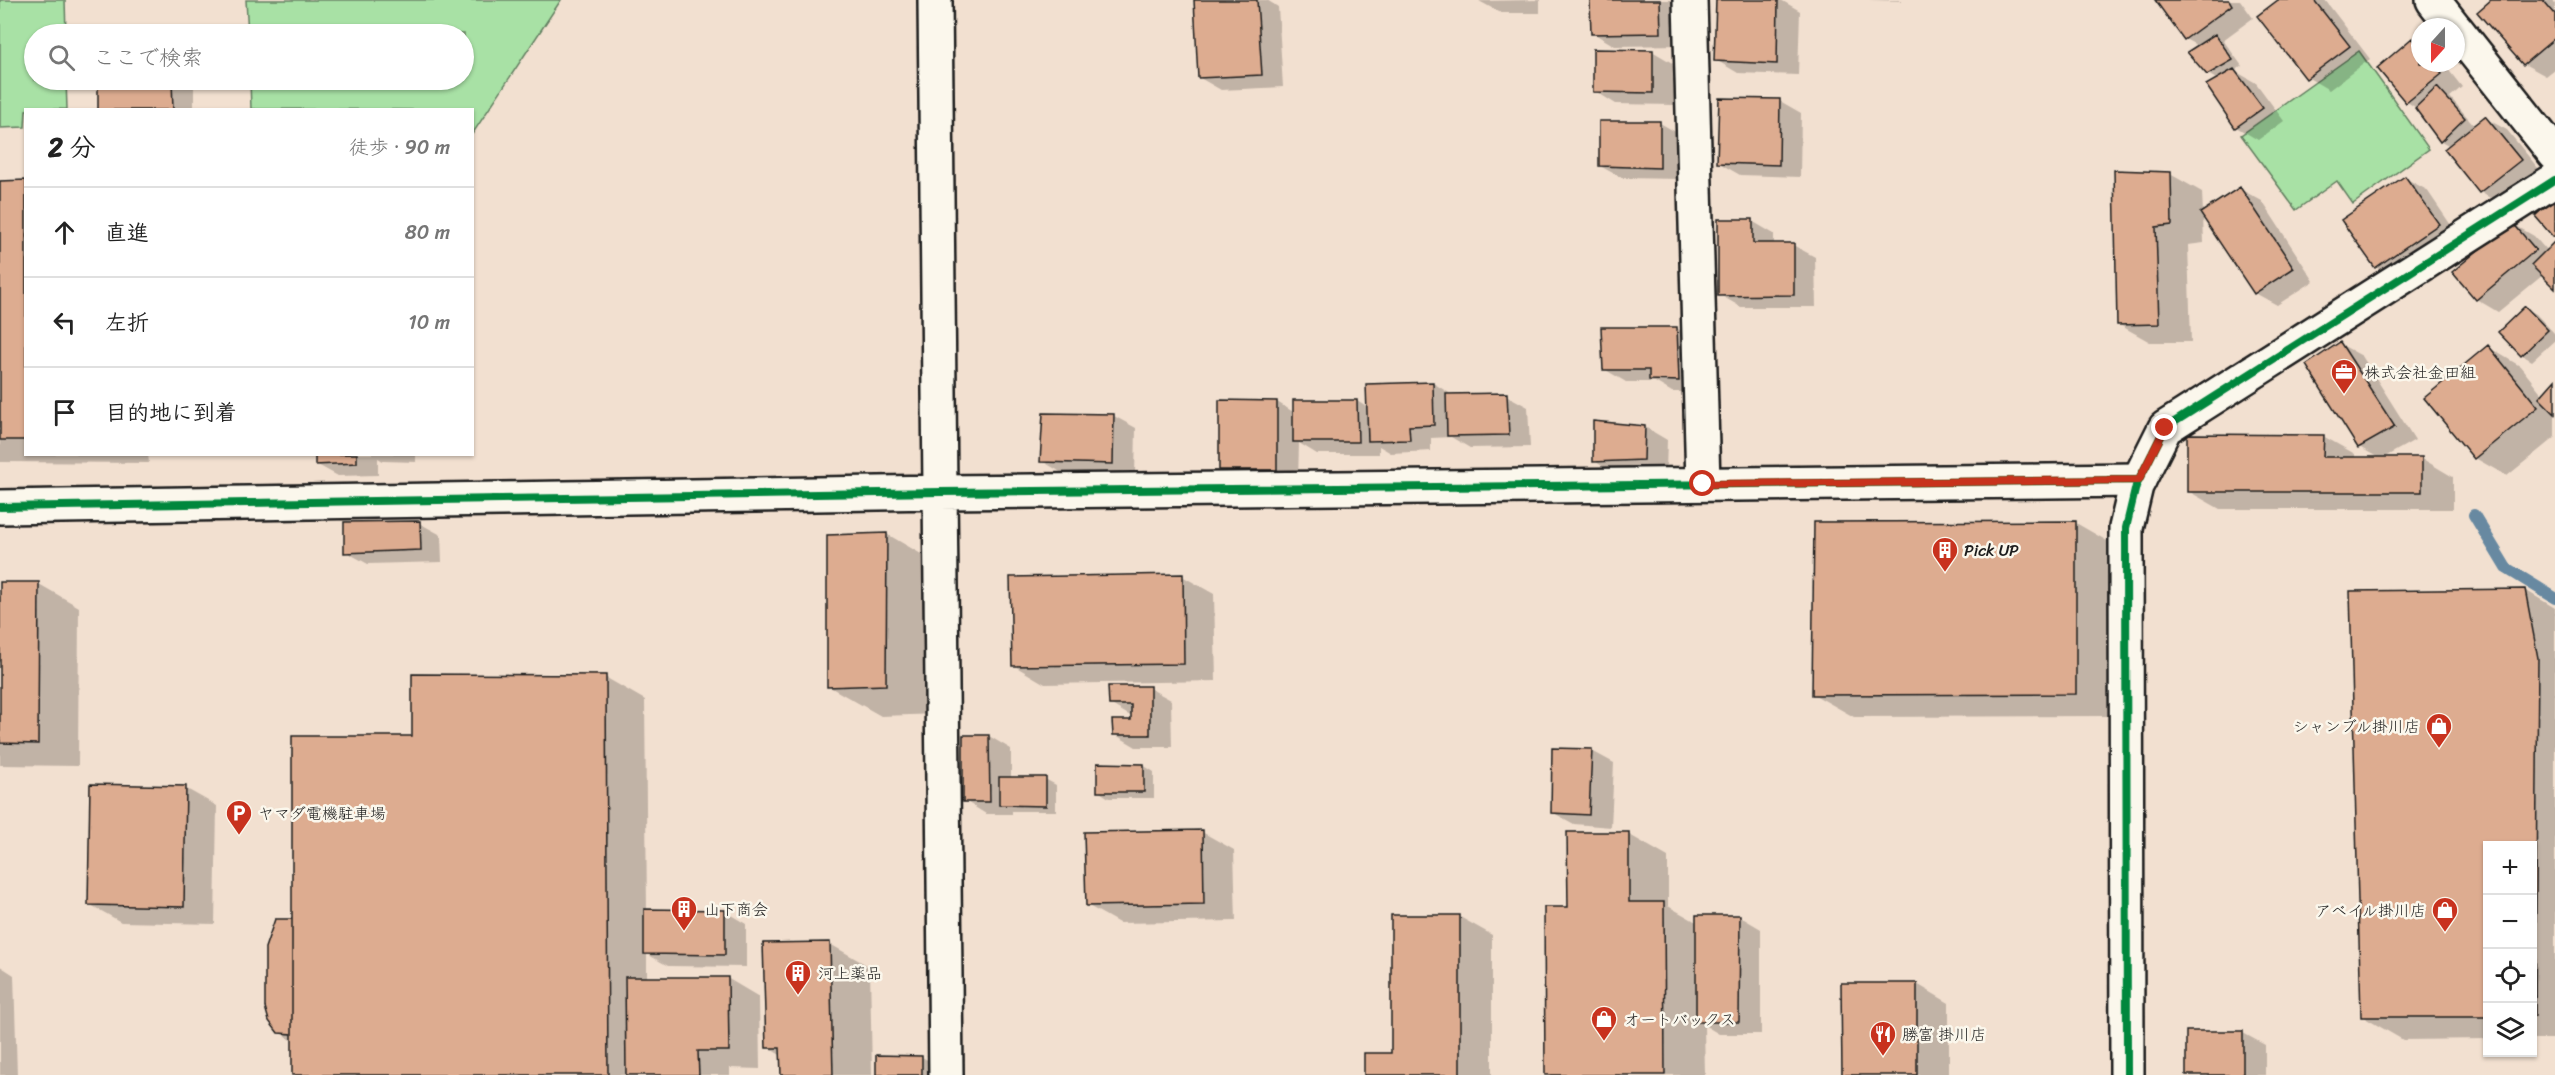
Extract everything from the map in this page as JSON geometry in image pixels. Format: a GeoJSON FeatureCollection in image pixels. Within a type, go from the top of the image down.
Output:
{"type":"FeatureCollection","features":[{"type":"Feature","properties":{"kind":"street"},"geometry":{"type":"LineString","coordinates":[[934,0],[946,1075]]}},
{"type":"Feature","properties":{"kind":"street"},"geometry":{"type":"LineString","coordinates":[[1690,0],[1703,484]]}},
{"type":"Feature","properties":{"kind":"street"},"geometry":{"type":"LineString","coordinates":[[2433,0],[2447,18]]}},
{"type":"Feature","properties":{"kind":"street"},"geometry":{"type":"LineString","coordinates":[[2465,41],[2555,154]]}},
{"type":"Feature","properties":{"kind":"street"},"geometry":{"type":"LineString","coordinates":[[2127,1075],[2126,528],[2139,480],[2165,428],[2555,180]]}},
{"type":"Feature","properties":{"kind":"street"},"geometry":{"type":"LineString","coordinates":[[0,507],[940,492],[2139,480]]}},
{"type":"Feature","properties":{"kind":"green space"},"geometry":{"type":"Polygon","coordinates":[[[0,0],[65,0],[66,24],[24,24],[24,90],[66,90],[67,108],[24,108],[24,127],[0,128],[0,0]]]}},
{"type":"Feature","properties":{"kind":"green space"},"geometry":{"type":"Polygon","coordinates":[[[246,0],[561,0],[474,131],[474,108],[251,108],[250,90],[474,90],[474,24],[247,24],[246,0]]]}},
{"type":"Feature","properties":{"kind":"green space"},"geometry":{"type":"Polygon","coordinates":[[[2359,51],[2429,149],[2353,204],[2337,181],[2296,210],[2241,135],[2359,51]]]}},
{"type":"Feature","properties":{"kind":"building"},"geometry":{"type":"Polygon","coordinates":[[[1194,0],[1257,0],[1262,75],[1198,78],[1194,0]]]}},
{"type":"Feature","properties":{"kind":"building"},"geometry":{"type":"Polygon","coordinates":[[[1590,0],[1660,0],[1661,33],[1591,34],[1590,0]]]}},
{"type":"Feature","properties":{"kind":"building"},"geometry":{"type":"Polygon","coordinates":[[[1716,0],[1778,0],[1777,64],[1714,61],[1716,0]]]}},
{"type":"Feature","properties":{"kind":"building"},"geometry":{"type":"Polygon","coordinates":[[[2155,0],[2229,0],[2232,5],[2184,40],[2155,0]]]}},
{"type":"Feature","properties":{"kind":"building"},"geometry":{"type":"Polygon","coordinates":[[[2278,0],[2314,0],[2350,46],[2306,79],[2257,16],[2278,0]]]}},
{"type":"Feature","properties":{"kind":"building"},"geometry":{"type":"Polygon","coordinates":[[[2491,0],[2543,0],[2555,14],[2555,38],[2523,65],[2477,12],[2491,0]]]}},
{"type":"Feature","properties":{"kind":"building"},"geometry":{"type":"Polygon","coordinates":[[[2215,34],[2233,60],[2207,75],[2187,52],[2215,34]]]}},
{"type":"Feature","properties":{"kind":"building"},"geometry":{"type":"Polygon","coordinates":[[[2411,39],[2411,72],[2440,72],[2442,74],[2406,103],[2377,68],[2411,39]]]}},
{"type":"Feature","properties":{"kind":"building"},"geometry":{"type":"Polygon","coordinates":[[[1593,49],[1653,50],[1653,93],[1593,92],[1593,49]]]}},
{"type":"Feature","properties":{"kind":"building"},"geometry":{"type":"Polygon","coordinates":[[[2234,69],[2263,108],[2235,128],[2206,85],[2234,69]]]}},
{"type":"Feature","properties":{"kind":"building"},"geometry":{"type":"Polygon","coordinates":[[[2437,87],[2465,118],[2440,142],[2415,108],[2437,87]]]}},
{"type":"Feature","properties":{"kind":"building"},"geometry":{"type":"Polygon","coordinates":[[[98,90],[172,90],[173,108],[98,108],[98,90]]]}},
{"type":"Feature","properties":{"kind":"building"},"geometry":{"type":"Polygon","coordinates":[[[1719,98],[1780,99],[1779,165],[1717,163],[1719,98]]]}},
{"type":"Feature","properties":{"kind":"building"},"geometry":{"type":"Polygon","coordinates":[[[2485,116],[2521,160],[2479,193],[2444,149],[2485,116]]]}},
{"type":"Feature","properties":{"kind":"building"},"geometry":{"type":"Polygon","coordinates":[[[1599,121],[1660,121],[1660,168],[1599,166],[1599,121]]]}},
{"type":"Feature","properties":{"kind":"building"},"geometry":{"type":"Polygon","coordinates":[[[2114,170],[2171,172],[2172,225],[2156,227],[2159,324],[2117,325],[2114,170]]]}},
{"type":"Feature","properties":{"kind":"building"},"geometry":{"type":"Polygon","coordinates":[[[2405,176],[2439,224],[2375,268],[2341,220],[2405,176]]]}},
{"type":"Feature","properties":{"kind":"building"},"geometry":{"type":"Polygon","coordinates":[[[24,180],[24,440],[0,440],[0,181],[24,180]]]}},
{"type":"Feature","properties":{"kind":"building"},"geometry":{"type":"Polygon","coordinates":[[[2240,187],[2294,268],[2254,294],[2200,213],[2240,187]]]}},
{"type":"Feature","properties":{"kind":"building"},"geometry":{"type":"Polygon","coordinates":[[[2555,197],[2555,235],[2553,237],[2535,216],[2555,197]]]}},
{"type":"Feature","properties":{"kind":"building"},"geometry":{"type":"Polygon","coordinates":[[[1718,219],[1753,219],[1753,243],[1794,243],[1794,295],[1718,296],[1718,219]]]}},
{"type":"Feature","properties":{"kind":"building"},"geometry":{"type":"Polygon","coordinates":[[[2512,222],[2536,250],[2476,300],[2452,272],[2512,222]]]}},
{"type":"Feature","properties":{"kind":"building"},"geometry":{"type":"Polygon","coordinates":[[[2555,241],[2555,289],[2531,265],[2555,241]]]}},
{"type":"Feature","properties":{"kind":"building"},"geometry":{"type":"Polygon","coordinates":[[[2525,306],[2548,330],[2521,356],[2498,332],[2525,306]]]}},
{"type":"Feature","properties":{"kind":"building"},"geometry":{"type":"Polygon","coordinates":[[[1601,327],[1677,327],[1679,381],[1649,380],[1649,370],[1603,370],[1601,327]]]}},
{"type":"Feature","properties":{"kind":"building"},"geometry":{"type":"Polygon","coordinates":[[[2340,342],[2395,427],[2358,448],[2306,365],[2340,342]]]}},
{"type":"Feature","properties":{"kind":"building"},"geometry":{"type":"Polygon","coordinates":[[[2488,345],[2538,407],[2474,459],[2424,398],[2488,345]]]}},
{"type":"Feature","properties":{"kind":"building"},"geometry":{"type":"Polygon","coordinates":[[[2555,380],[2555,414],[2539,398],[2555,380]]]}},
{"type":"Feature","properties":{"kind":"building"},"geometry":{"type":"Polygon","coordinates":[[[1433,382],[1434,425],[1409,426],[1410,440],[1368,441],[1366,384],[1433,382]]]}},
{"type":"Feature","properties":{"kind":"building"},"geometry":{"type":"Polygon","coordinates":[[[1507,393],[1509,435],[1447,436],[1446,394],[1507,393]]]}},
{"type":"Feature","properties":{"kind":"building"},"geometry":{"type":"Polygon","coordinates":[[[1219,400],[1277,401],[1277,470],[1219,470],[1219,400]]]}},
{"type":"Feature","properties":{"kind":"building"},"geometry":{"type":"Polygon","coordinates":[[[1293,400],[1357,400],[1358,442],[1293,442],[1293,400]]]}},
{"type":"Feature","properties":{"kind":"building"},"geometry":{"type":"Polygon","coordinates":[[[1043,413],[1114,414],[1113,464],[1040,462],[1043,413]]]}},
{"type":"Feature","properties":{"kind":"building"},"geometry":{"type":"Polygon","coordinates":[[[1593,421],[1645,426],[1644,460],[1593,462],[1593,421]]]}},
{"type":"Feature","properties":{"kind":"building"},"geometry":{"type":"Polygon","coordinates":[[[2187,434],[2324,435],[2323,457],[2422,457],[2422,492],[2187,492],[2187,434]]]}},
{"type":"Feature","properties":{"kind":"building"},"geometry":{"type":"Polygon","coordinates":[[[315,456],[357,456],[357,463],[315,465],[315,456]]]}},
{"type":"Feature","properties":{"kind":"building"},"geometry":{"type":"Polygon","coordinates":[[[420,521],[421,550],[344,553],[344,522],[420,521]]]}},
{"type":"Feature","properties":{"kind":"building","name":"Pick UP"},"geometry":{"type":"Polygon","coordinates":[[[2076,521],[2076,694],[1812,695],[1814,522],[2076,521]]]}},
{"type":"Feature","properties":{"kind":"building"},"geometry":{"type":"Polygon","coordinates":[[[887,533],[886,685],[827,687],[827,535],[887,533]]]}},
{"type":"Feature","properties":{"kind":"building"},"geometry":{"type":"Polygon","coordinates":[[[1183,574],[1184,664],[1012,666],[1010,577],[1183,574]]]}},
{"type":"Feature","properties":{"kind":"building"},"geometry":{"type":"Polygon","coordinates":[[[0,582],[39,582],[38,744],[0,743],[0,582]]]}},
{"type":"Feature","properties":{"kind":"building"},"geometry":{"type":"Polygon","coordinates":[[[2525,589],[2538,658],[2536,841],[2483,841],[2483,1017],[2361,1017],[2350,591],[2525,589]]]}},
{"type":"Feature","properties":{"kind":"building"},"geometry":{"type":"Polygon","coordinates":[[[412,674],[606,675],[608,1075],[292,1075],[292,1034],[278,1033],[269,1021],[265,1007],[265,948],[275,919],[292,919],[292,736],[412,736],[412,674]]]}},
{"type":"Feature","properties":{"kind":"building"},"geometry":{"type":"Polygon","coordinates":[[[412,674],[606,675],[608,1075],[292,1075],[292,736],[412,736],[412,674]]]}},
{"type":"Feature","properties":{"kind":"building"},"geometry":{"type":"Polygon","coordinates":[[[1108,686],[1150,686],[1150,735],[1113,735],[1112,720],[1131,720],[1131,705],[1109,705],[1108,686]]]}},
{"type":"Feature","properties":{"kind":"building"},"geometry":{"type":"Polygon","coordinates":[[[963,735],[989,735],[990,802],[963,802],[963,735]]]}},
{"type":"Feature","properties":{"kind":"building"},"geometry":{"type":"Polygon","coordinates":[[[1552,748],[1592,749],[1589,815],[1551,813],[1552,748]]]}},
{"type":"Feature","properties":{"kind":"building"},"geometry":{"type":"Polygon","coordinates":[[[1097,763],[1144,764],[1144,792],[1097,792],[1097,763]]]}},
{"type":"Feature","properties":{"kind":"building"},"geometry":{"type":"Polygon","coordinates":[[[999,777],[1046,777],[1046,806],[999,805],[999,777]]]}},
{"type":"Feature","properties":{"kind":"building"},"geometry":{"type":"Polygon","coordinates":[[[90,784],[186,786],[184,907],[88,905],[90,784]]]}},
{"type":"Feature","properties":{"kind":"building"},"geometry":{"type":"Polygon","coordinates":[[[1203,830],[1204,904],[1086,906],[1084,832],[1203,830]]]}},
{"type":"Feature","properties":{"kind":"building"},"geometry":{"type":"Polygon","coordinates":[[[1567,832],[1629,832],[1629,902],[1664,902],[1665,1075],[1545,1075],[1544,907],[1568,907],[1567,832]]]}},
{"type":"Feature","properties":{"kind":"building","name":"山下商会"},"geometry":{"type":"Polygon","coordinates":[[[644,909],[725,910],[725,955],[644,954],[644,909]]]}},
{"type":"Feature","properties":{"kind":"building"},"geometry":{"type":"Polygon","coordinates":[[[1391,915],[1460,915],[1460,1075],[1364,1075],[1364,1053],[1391,1053],[1391,915]]]}},
{"type":"Feature","properties":{"kind":"building"},"geometry":{"type":"Polygon","coordinates":[[[1696,915],[1740,915],[1739,1022],[1696,1022],[1696,915]]]}},
{"type":"Feature","properties":{"kind":"building","name":"河上薬品"},"geometry":{"type":"Polygon","coordinates":[[[830,942],[833,1075],[781,1075],[780,1048],[766,1048],[763,943],[830,942]]]}},
{"type":"Feature","properties":{"kind":"building"},"geometry":{"type":"Polygon","coordinates":[[[625,977],[728,977],[729,1051],[698,1051],[699,1075],[626,1075],[625,977]]]}},
{"type":"Feature","properties":{"kind":"building"},"geometry":{"type":"Polygon","coordinates":[[[1841,983],[1917,983],[1917,1075],[1842,1075],[1841,983]]]}},
{"type":"Feature","properties":{"kind":"building"},"geometry":{"type":"Polygon","coordinates":[[[2186,1031],[2243,1031],[2243,1075],[2186,1075],[2186,1031]]]}},
{"type":"Feature","properties":{"kind":"building"},"geometry":{"type":"Polygon","coordinates":[[[876,1055],[922,1056],[922,1075],[876,1075],[876,1055]]]}},
{"type":"Feature","properties":{"kind":"waterway"},"geometry":{"type":"LineString","coordinates":[[2474,515],[2506,568],[2555,598]]}},
{"type":"Feature","properties":{"kind":"cycle path"},"geometry":{"type":"LineString","coordinates":[[2127,1075],[2126,528],[2136,486],[2165,428],[2555,180]]}},
{"type":"Feature","properties":{"kind":"cycle path"},"geometry":{"type":"LineString","coordinates":[[0,507],[940,492],[2139,480]]}},
{"type":"Feature","properties":{"kind":"place","name":"株式会社金田組"},"geometry":{"type":"Point","coordinates":[2344,395]}},
{"type":"Feature","properties":{"kind":"place","name":"Pick UP"},"geometry":{"type":"Point","coordinates":[1945,573]}},
{"type":"Feature","properties":{"kind":"place","name":"シャンブル掛川店"},"geometry":{"type":"Point","coordinates":[2439,749]}},
{"type":"Feature","properties":{"kind":"place","name":"ヤマダ電機駐車場"},"geometry":{"type":"Point","coordinates":[239,836]}},
{"type":"Feature","properties":{"kind":"place","name":"山下商会"},"geometry":{"type":"Point","coordinates":[684,932]}},
{"type":"Feature","properties":{"kind":"place","name":"アベイル掛川店"},"geometry":{"type":"Point","coordinates":[2445,933]}},
{"type":"Feature","properties":{"kind":"place","name":"河上薬品"},"geometry":{"type":"Point","coordinates":[798,996]}},
{"type":"Feature","properties":{"kind":"place","name":"オートバックス"},"geometry":{"type":"Point","coordinates":[1604,1042]}},
{"type":"Feature","properties":{"kind":"place","name":"勝富 掛川店"},"geometry":{"type":"Point","coordinates":[1883,1057]}},
{"type":"Feature","properties":{"kind":"route"},"geometry":{"type":"LineString","coordinates":[[1703,484],[2139,480],[2165,428]]}}]}
